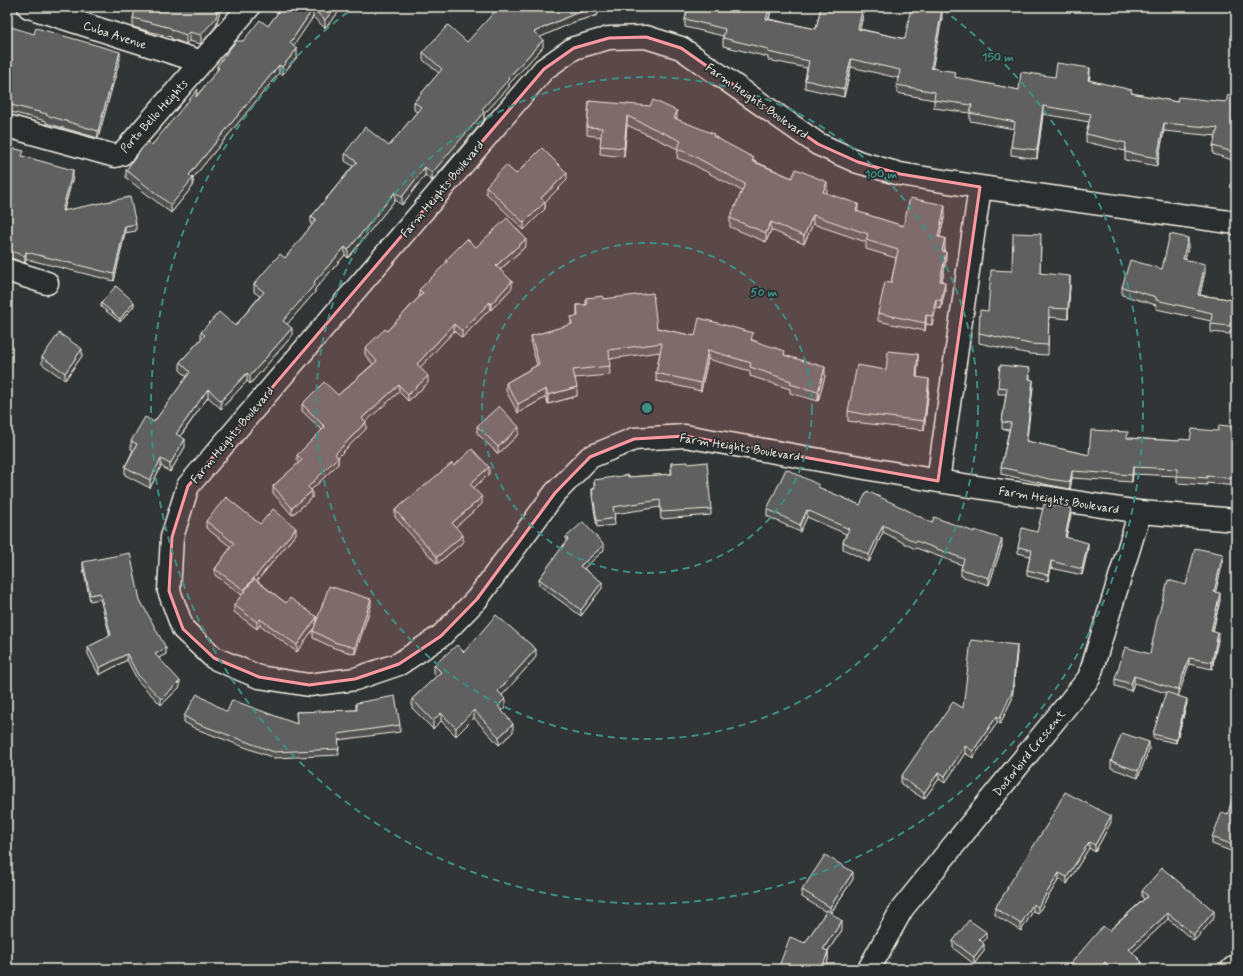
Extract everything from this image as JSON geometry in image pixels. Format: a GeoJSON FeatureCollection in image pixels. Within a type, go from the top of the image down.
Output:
{"type":"FeatureCollection","features":[{"type":"Feature","properties":{"kind":"street","name":"Cuba Avenue"},"geometry":{"type":"LineString","coordinates":[[29,7],[202,62]]}},
{"type":"Feature","properties":{"kind":"street","name":"Porto Bello Heights"},"geometry":{"type":"LineString","coordinates":[[7,126],[115,156],[122,154],[249,7]]}},
{"type":"Feature","properties":{"kind":"street","name":"Farm Heights Boulevard"},"geometry":{"type":"LineString","coordinates":[[1236,223],[980,187],[900,174],[858,162],[818,144],[681,48],[646,37],[609,38],[574,48],[544,69],[188,486],[172,538],[169,591],[183,630],[214,658],[259,677],[309,685],[355,679],[399,664],[441,636],[477,599],[555,492],[590,458],[634,439],[685,436],[938,481],[1140,512],[1236,520]]}},
{"type":"Feature","properties":{"kind":"street"},"geometry":{"type":"LineString","coordinates":[[938,481],[980,187]]}},
{"type":"Feature","properties":{"kind":"street"},"geometry":{"type":"LineString","coordinates":[[7,270],[47,283]]}},
{"type":"Feature","properties":{"kind":"street","name":"Doctorbird Crescent"},"geometry":{"type":"LineString","coordinates":[[869,969],[902,909],[1089,678],[1140,512]]}},
{"type":"Feature","properties":{"kind":"street"},"geometry":{"type":"LineString","coordinates":[[1232,969],[1236,966]]}},
{"type":"Feature","properties":{"kind":"highlighted area"},"geometry":{"type":"Polygon","coordinates":[[[646,37],[681,48],[818,144],[858,162],[900,174],[980,187],[938,481],[685,436],[634,439],[590,457],[555,493],[477,599],[441,636],[399,664],[355,679],[309,685],[259,677],[214,658],[183,629],[169,591],[172,537],[188,486],[544,69],[574,48],[609,38],[646,37]]]}},
{"type":"Feature","properties":{"kind":"building"},"geometry":{"type":"Polygon","coordinates":[[[136,7],[218,7],[216,18],[201,35],[189,32],[186,35],[172,30],[171,28],[133,18],[136,7]]]}},
{"type":"Feature","properties":{"kind":"building"},"geometry":{"type":"Polygon","coordinates":[[[282,7],[336,7],[325,20],[313,9],[290,43],[297,49],[282,67],[279,65],[189,175],[193,178],[171,205],[126,170],[147,142],[151,146],[198,89],[196,97],[219,68],[217,66],[236,41],[243,41],[260,20],[268,26],[282,7]]]}},
{"type":"Feature","properties":{"kind":"building"},"geometry":{"type":"Polygon","coordinates":[[[499,7],[598,7],[574,14],[534,32],[543,40],[482,109],[484,112],[432,173],[425,167],[402,197],[395,192],[348,250],[345,247],[314,282],[315,284],[283,321],[292,328],[250,376],[247,373],[221,401],[208,389],[176,434],[185,439],[170,464],[161,459],[150,480],[125,467],[137,444],[131,441],[145,417],[154,422],[190,372],[180,362],[205,335],[201,332],[219,312],[235,326],[264,292],[254,284],[280,254],[285,258],[316,220],[311,217],[357,162],[345,153],[365,127],[389,146],[421,107],[414,102],[442,69],[423,52],[448,25],[467,42],[499,7]]]}},
{"type":"Feature","properties":{"kind":"building"},"geometry":{"type":"Polygon","coordinates":[[[688,7],[770,7],[766,19],[816,29],[821,7],[863,7],[858,29],[905,39],[911,7],[926,7],[942,10],[931,68],[956,72],[955,77],[1019,90],[1021,72],[1055,77],[1057,63],[1090,68],[1088,80],[1132,90],[1131,93],[1177,102],[1178,97],[1226,102],[1228,95],[1236,97],[1236,153],[1213,146],[1218,128],[1164,123],[1157,158],[1125,152],[1126,143],[1086,134],[1091,114],[1043,106],[1037,150],[1011,147],[1015,122],[970,113],[972,105],[934,100],[935,92],[897,85],[900,70],[851,59],[844,89],[805,80],[809,61],[768,52],[768,49],[723,38],[725,29],[685,19],[688,7]]]}},
{"type":"Feature","properties":{"kind":"building"},"geometry":{"type":"Polygon","coordinates":[[[8,26],[34,34],[36,28],[120,52],[98,131],[46,115],[47,114],[7,104],[8,26]]]}},
{"type":"Feature","properties":{"kind":"building"},"geometry":{"type":"Polygon","coordinates":[[[653,100],[677,111],[674,118],[714,134],[713,136],[754,158],[752,161],[792,178],[796,169],[827,182],[823,192],[858,204],[856,211],[903,226],[910,198],[945,205],[938,237],[945,238],[942,251],[946,252],[940,281],[945,282],[941,301],[936,299],[932,316],[926,315],[925,323],[878,313],[885,282],[891,283],[898,250],[866,240],[868,234],[813,215],[804,236],[771,222],[766,233],[730,218],[745,184],[690,154],[677,149],[681,141],[627,116],[624,148],[600,146],[602,128],[587,127],[589,101],[650,106],[653,100]]]}},
{"type":"Feature","properties":{"kind":"building"},"geometry":{"type":"Polygon","coordinates":[[[7,147],[24,151],[22,156],[73,170],[62,211],[130,197],[136,224],[125,226],[114,274],[26,252],[25,256],[7,251],[7,147]]]}},
{"type":"Feature","properties":{"kind":"building"},"geometry":{"type":"Polygon","coordinates":[[[542,148],[567,173],[541,198],[545,202],[524,223],[486,186],[506,165],[516,174],[542,148]]]}},
{"type":"Feature","properties":{"kind":"building"},"geometry":{"type":"Polygon","coordinates":[[[507,218],[526,239],[496,266],[512,281],[491,304],[490,302],[462,331],[454,324],[417,364],[428,376],[408,395],[399,385],[362,418],[366,422],[335,454],[338,457],[308,487],[312,491],[292,508],[273,486],[302,460],[297,455],[325,427],[302,404],[324,382],[338,395],[377,361],[365,348],[385,329],[387,331],[423,293],[419,290],[467,239],[476,247],[507,218]]]}},
{"type":"Feature","properties":{"kind":"building"},"geometry":{"type":"Polygon","coordinates":[[[1013,233],[1041,234],[1040,273],[1070,276],[1068,309],[1049,308],[1048,345],[1030,344],[979,333],[980,310],[988,311],[991,270],[1012,271],[1013,233]]]}},
{"type":"Feature","properties":{"kind":"building"},"geometry":{"type":"Polygon","coordinates":[[[1170,234],[1188,238],[1183,259],[1205,264],[1198,295],[1236,300],[1236,324],[1230,323],[1230,326],[1211,324],[1212,313],[1156,300],[1156,297],[1122,287],[1130,260],[1162,269],[1170,234]]]}},
{"type":"Feature","properties":{"kind":"building"},"geometry":{"type":"Polygon","coordinates":[[[116,286],[134,302],[120,319],[101,303],[116,286]]]}},
{"type":"Feature","properties":{"kind":"building"},"geometry":{"type":"Polygon","coordinates":[[[653,293],[657,328],[695,336],[699,318],[753,333],[751,340],[785,351],[784,355],[825,367],[818,392],[790,384],[791,381],[750,367],[751,363],[708,350],[701,383],[656,373],[662,343],[609,350],[610,366],[573,370],[577,387],[548,395],[546,389],[518,404],[506,383],[539,364],[531,336],[572,324],[571,317],[578,316],[577,305],[587,305],[586,298],[603,296],[603,299],[653,293]]]}},
{"type":"Feature","properties":{"kind":"building"},"geometry":{"type":"Polygon","coordinates":[[[59,333],[82,349],[65,373],[42,357],[59,333]]]}},
{"type":"Feature","properties":{"kind":"building"},"geometry":{"type":"Polygon","coordinates":[[[888,351],[918,354],[916,377],[929,379],[924,421],[848,411],[857,365],[886,370],[888,351]]]}},
{"type":"Feature","properties":{"kind":"building"},"geometry":{"type":"Polygon","coordinates":[[[1000,365],[1030,368],[1029,379],[1033,380],[1026,441],[1089,455],[1091,430],[1128,432],[1127,438],[1179,441],[1180,439],[1190,440],[1192,429],[1218,431],[1219,425],[1236,427],[1236,479],[1207,476],[1207,478],[1177,476],[1177,469],[1133,467],[1132,475],[1072,471],[1070,482],[1049,479],[1001,467],[1011,423],[1002,422],[1007,388],[998,387],[1000,365]]]}},
{"type":"Feature","properties":{"kind":"building"},"geometry":{"type":"Polygon","coordinates":[[[499,406],[519,427],[498,447],[477,426],[499,406]]]}},
{"type":"Feature","properties":{"kind":"building"},"geometry":{"type":"Polygon","coordinates":[[[472,449],[489,467],[470,484],[482,497],[452,523],[463,535],[437,557],[395,510],[452,463],[454,466],[472,449]]]}},
{"type":"Feature","properties":{"kind":"building"},"geometry":{"type":"Polygon","coordinates":[[[688,462],[688,464],[707,462],[711,509],[661,512],[660,500],[613,507],[615,518],[597,521],[592,489],[595,489],[594,480],[628,475],[628,477],[672,474],[671,463],[688,462]]]}},
{"type":"Feature","properties":{"kind":"building"},"geometry":{"type":"Polygon","coordinates":[[[786,469],[819,485],[818,487],[860,505],[867,491],[932,523],[934,517],[974,532],[974,530],[1002,539],[989,578],[961,569],[964,559],[916,541],[915,542],[883,525],[869,555],[843,542],[849,529],[807,510],[800,525],[767,509],[786,469]]]}},
{"type":"Feature","properties":{"kind":"building"},"geometry":{"type":"Polygon","coordinates":[[[226,497],[260,524],[273,509],[296,528],[244,590],[215,569],[234,543],[206,521],[226,497]]]}},
{"type":"Feature","properties":{"kind":"building"},"geometry":{"type":"Polygon","coordinates":[[[1044,504],[1071,508],[1065,537],[1088,543],[1082,569],[1051,561],[1048,575],[1027,570],[1032,550],[1018,547],[1022,528],[1037,532],[1044,504]]]}},
{"type":"Feature","properties":{"kind":"building"},"geometry":{"type":"Polygon","coordinates":[[[583,522],[604,545],[580,566],[602,582],[581,610],[539,579],[568,539],[566,537],[583,522]]]}},
{"type":"Feature","properties":{"kind":"building"},"geometry":{"type":"Polygon","coordinates":[[[1195,548],[1223,554],[1214,592],[1220,593],[1211,631],[1218,633],[1212,662],[1189,658],[1178,690],[1134,676],[1131,684],[1115,679],[1125,647],[1150,654],[1157,620],[1168,580],[1186,585],[1195,548]]]}},
{"type":"Feature","properties":{"kind":"building"},"geometry":{"type":"Polygon","coordinates":[[[130,553],[140,600],[166,648],[155,654],[180,681],[161,699],[138,675],[127,654],[99,668],[88,647],[111,635],[100,593],[90,595],[83,562],[130,553]]]}},
{"type":"Feature","properties":{"kind":"building"},"geometry":{"type":"Polygon","coordinates":[[[254,579],[286,603],[290,598],[317,617],[297,645],[260,619],[257,622],[234,605],[254,579]]]}},
{"type":"Feature","properties":{"kind":"building"},"geometry":{"type":"Polygon","coordinates":[[[329,586],[371,599],[355,648],[334,642],[313,631],[329,586]]]}},
{"type":"Feature","properties":{"kind":"building"},"geometry":{"type":"Polygon","coordinates":[[[496,615],[536,649],[498,691],[505,699],[498,706],[513,724],[499,737],[474,710],[456,728],[441,713],[433,721],[412,699],[441,672],[434,665],[457,645],[464,652],[496,615]]]}},
{"type":"Feature","properties":{"kind":"building"},"geometry":{"type":"Polygon","coordinates":[[[971,640],[1017,645],[1012,692],[1000,718],[997,716],[973,751],[965,746],[945,776],[939,772],[924,793],[901,777],[953,702],[963,708],[971,640]]]}},
{"type":"Feature","properties":{"kind":"building"},"geometry":{"type":"Polygon","coordinates":[[[1166,692],[1187,699],[1176,740],[1153,734],[1166,692]]]}},
{"type":"Feature","properties":{"kind":"building"},"geometry":{"type":"Polygon","coordinates":[[[197,694],[227,712],[232,700],[297,724],[296,712],[357,710],[356,703],[395,696],[400,725],[338,734],[339,749],[274,752],[196,723],[184,716],[197,694]]]}},
{"type":"Feature","properties":{"kind":"building"},"geometry":{"type":"Polygon","coordinates":[[[1122,733],[1149,742],[1138,771],[1111,761],[1122,733]]]}},
{"type":"Feature","properties":{"kind":"building"},"geometry":{"type":"Polygon","coordinates":[[[1236,785],[1236,846],[1212,837],[1222,812],[1228,814],[1236,785]]]}},
{"type":"Feature","properties":{"kind":"building"},"geometry":{"type":"Polygon","coordinates":[[[1065,792],[1111,816],[1095,845],[1089,842],[1067,877],[1059,873],[1038,907],[1033,904],[1021,924],[995,908],[1048,823],[1065,792]]]}},
{"type":"Feature","properties":{"kind":"building"},"geometry":{"type":"Polygon","coordinates":[[[825,855],[853,872],[830,907],[802,890],[825,855]]]}},
{"type":"Feature","properties":{"kind":"building"},"geometry":{"type":"Polygon","coordinates":[[[1162,868],[1214,911],[1194,935],[1168,913],[1129,949],[1142,962],[1136,969],[1112,969],[1105,962],[1099,969],[1066,969],[1103,926],[1109,931],[1148,896],[1142,891],[1162,868]]]}},
{"type":"Feature","properties":{"kind":"building"},"geometry":{"type":"Polygon","coordinates":[[[827,910],[842,921],[823,949],[828,951],[822,969],[778,969],[790,937],[805,943],[827,910]]]}},
{"type":"Feature","properties":{"kind":"building"},"geometry":{"type":"Polygon","coordinates":[[[969,920],[986,932],[979,939],[984,944],[974,957],[953,941],[969,920]]]}}]}
